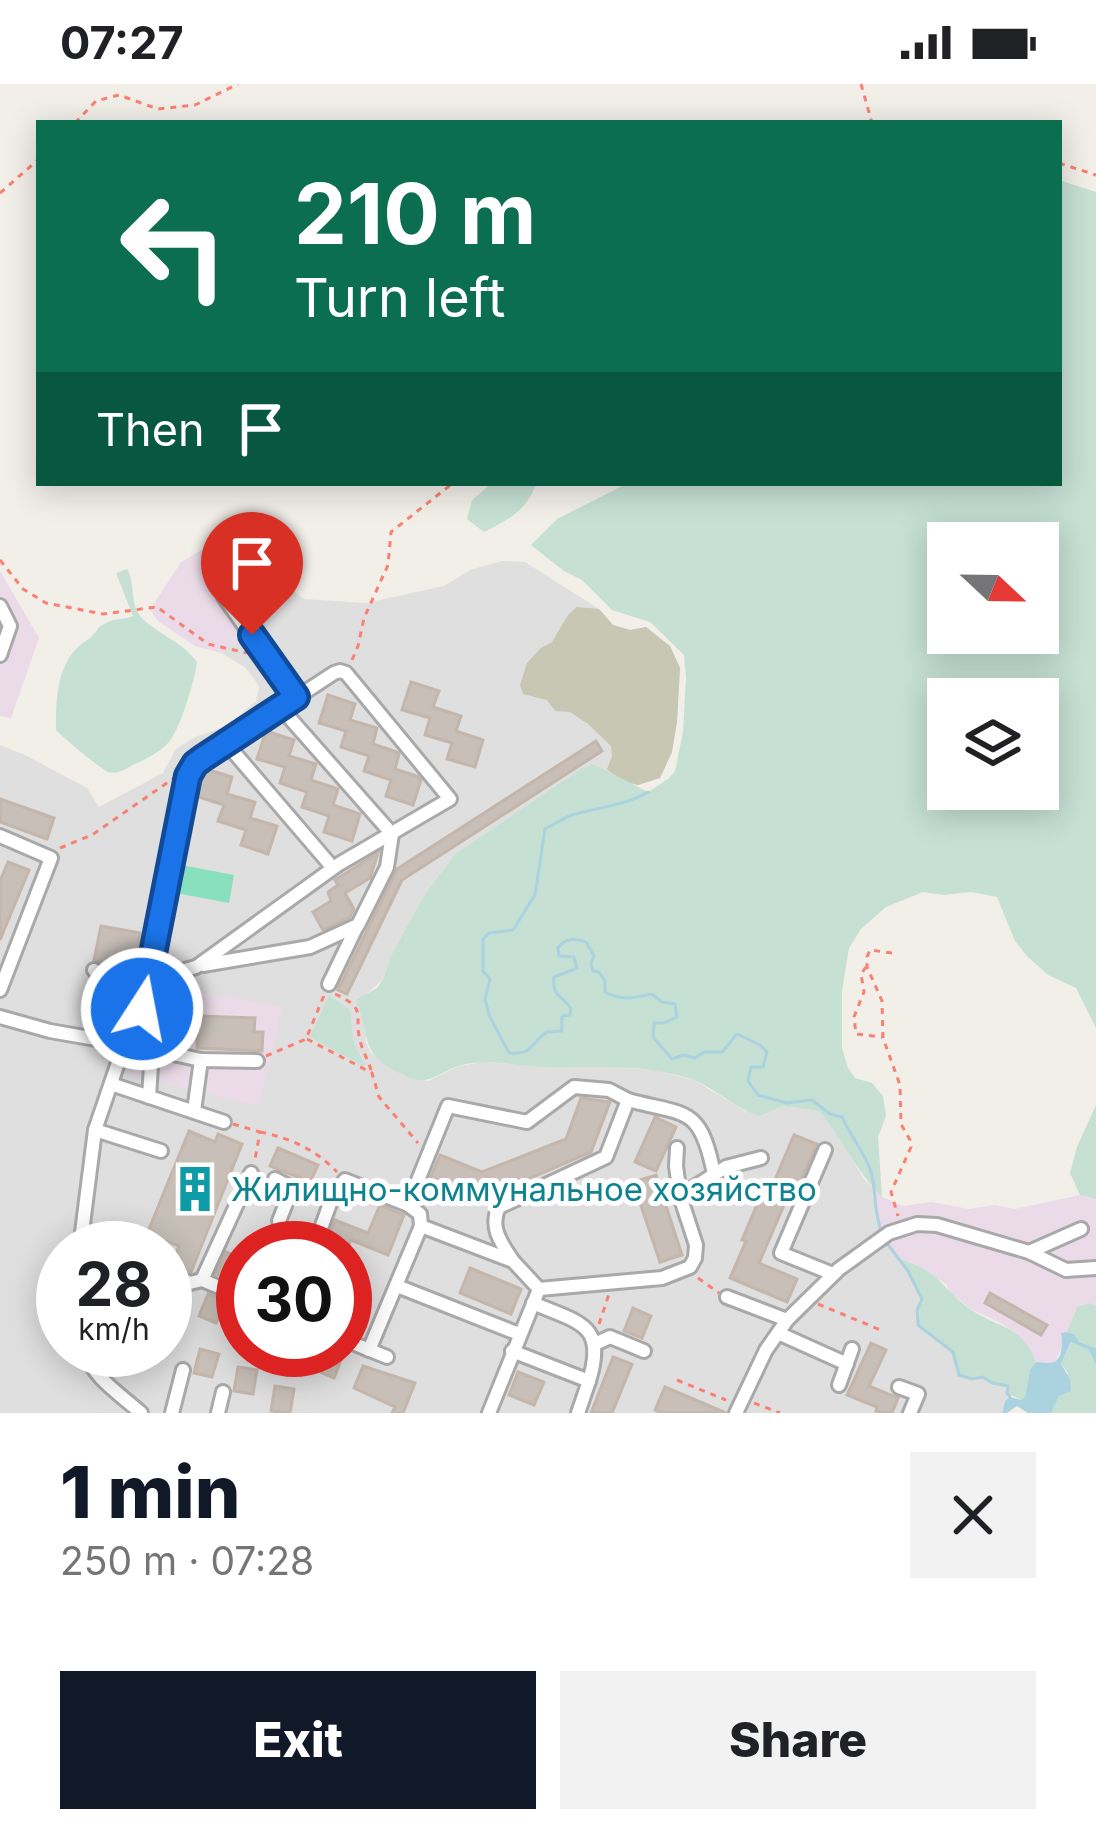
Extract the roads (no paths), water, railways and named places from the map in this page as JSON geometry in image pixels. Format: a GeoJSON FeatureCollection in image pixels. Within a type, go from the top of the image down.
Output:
{"type":"FeatureCollection","features":[{"type":"Feature","properties":{"kind":"street"},"geometry":{"type":"LineString","coordinates":[[224,598],[296,697]]}},
{"type":"Feature","properties":{"kind":"street"},"geometry":{"type":"LineString","coordinates":[[0,606],[10,626],[0,655]]}},
{"type":"Feature","properties":{"kind":"street"},"geometry":{"type":"LineString","coordinates":[[83,1221],[95,1130],[142,1009],[188,776],[195,764],[280,706],[334,673],[346,673],[450,799],[333,868],[196,967]]}},
{"type":"Feature","properties":{"kind":"street"},"geometry":{"type":"LineString","coordinates":[[280,706],[392,834],[387,867],[329,984]]}},
{"type":"Feature","properties":{"kind":"street"},"geometry":{"type":"LineString","coordinates":[[226,743],[333,868]]}},
{"type":"Feature","properties":{"kind":"street"},"geometry":{"type":"LineString","coordinates":[[0,989],[51,858],[2,842]]}},
{"type":"Feature","properties":{"kind":"street"},"geometry":{"type":"LineString","coordinates":[[148,980],[310,947],[358,925]]}},
{"type":"Feature","properties":{"kind":"street"},"geometry":{"type":"LineString","coordinates":[[94,970],[142,1009]]}},
{"type":"Feature","properties":{"kind":"street"},"geometry":{"type":"LineString","coordinates":[[0,1017],[201,1060],[257,1061]]}},
{"type":"Feature","properties":{"kind":"street"},"geometry":{"type":"LineString","coordinates":[[149,1097],[152,1051]]}},
{"type":"Feature","properties":{"kind":"street"},"geometry":{"type":"LineString","coordinates":[[194,1112],[201,1060]]}},
{"type":"Feature","properties":{"kind":"street"},"geometry":{"type":"LineString","coordinates":[[110,1084],[224,1121]]}},
{"type":"Feature","properties":{"kind":"street"},"geometry":{"type":"LineString","coordinates":[[408,1205],[448,1106],[527,1122],[574,1088],[609,1090],[628,1100],[692,1117],[709,1148],[714,1174]]}},
{"type":"Feature","properties":{"kind":"street"},"geometry":{"type":"LineString","coordinates":[[578,1413],[596,1354],[594,1340],[582,1325],[536,1296],[495,1230],[494,1217],[513,1198],[606,1156],[628,1100]]}},
{"type":"Feature","properties":{"kind":"street"},"geometry":{"type":"LineString","coordinates":[[95,1130],[161,1150]]}},
{"type":"Feature","properties":{"kind":"street"},"geometry":{"type":"LineString","coordinates":[[536,1296],[662,1278],[689,1267],[696,1244],[680,1196],[677,1148]]}},
{"type":"Feature","properties":{"kind":"street"},"geometry":{"type":"LineString","coordinates":[[825,1150],[781,1253],[833,1274]]}},
{"type":"Feature","properties":{"kind":"street"},"geometry":{"type":"LineString","coordinates":[[680,1196],[726,1167],[761,1157]]}},
{"type":"Feature","properties":{"kind":"street"},"geometry":{"type":"LineString","coordinates":[[202,1280],[251,1173]]}},
{"type":"Feature","properties":{"kind":"street"},"geometry":{"type":"LineString","coordinates":[[275,1179],[332,1198]]}},
{"type":"Feature","properties":{"kind":"street"},"geometry":{"type":"LineString","coordinates":[[324,1221],[345,1180],[420,1214],[421,1226],[372,1343]]}},
{"type":"Feature","properties":{"kind":"street"},"geometry":{"type":"LineString","coordinates":[[279,1221],[292,1187]]}},
{"type":"Feature","properties":{"kind":"street"},"geometry":{"type":"LineString","coordinates":[[739,1406],[787,1320],[833,1274],[901,1229],[937,1225],[1029,1252],[1066,1270],[1096,1268]]}},
{"type":"Feature","properties":{"kind":"street"},"geometry":{"type":"LineString","coordinates":[[421,1226],[513,1261]]}},
{"type":"Feature","properties":{"kind":"street"},"geometry":{"type":"LineString","coordinates":[[1029,1252],[1081,1228]]}},
{"type":"Feature","properties":{"kind":"street"},"geometry":{"type":"LineString","coordinates":[[192,1282],[202,1280],[216,1286]]}},
{"type":"Feature","properties":{"kind":"street"},"geometry":{"type":"LineString","coordinates":[[397,1286],[519,1334]]}},
{"type":"Feature","properties":{"kind":"street"},"geometry":{"type":"LineString","coordinates":[[489,1413],[536,1296]]}},
{"type":"Feature","properties":{"kind":"street"},"geometry":{"type":"LineString","coordinates":[[727,1297],[787,1320]]}},
{"type":"Feature","properties":{"kind":"street"},"geometry":{"type":"LineString","coordinates":[[778,1333],[847,1364]]}},
{"type":"Feature","properties":{"kind":"street"},"geometry":{"type":"LineString","coordinates":[[594,1340],[610,1337],[644,1351]]}},
{"type":"Feature","properties":{"kind":"street"},"geometry":{"type":"LineString","coordinates":[[839,1384],[853,1349]]}},
{"type":"Feature","properties":{"kind":"street"},"geometry":{"type":"LineString","coordinates":[[372,1351],[387,1357]]}},
{"type":"Feature","properties":{"kind":"street"},"geometry":{"type":"LineString","coordinates":[[512,1351],[589,1381]]}},
{"type":"Feature","properties":{"kind":"street"},"geometry":{"type":"LineString","coordinates":[[99,1377],[141,1413]]}},
{"type":"Feature","properties":{"kind":"street"},"geometry":{"type":"LineString","coordinates":[[172,1413],[181,1377]]}},
{"type":"Feature","properties":{"kind":"street"},"geometry":{"type":"LineString","coordinates":[[899,1387],[917,1394],[910,1413]]}},
{"type":"Feature","properties":{"kind":"street"},"geometry":{"type":"LineString","coordinates":[[218,1413],[223,1392]]}},
{"type":"Feature","properties":{"kind":"water"},"geometry":{"type":"Polygon","coordinates":[[[1061,1333],[1096,1348],[1096,1366],[1089,1350],[1071,1342],[1061,1364],[1071,1391],[1059,1396],[1051,1413],[1028,1413],[1017,1406],[1002,1413],[1010,1397],[1025,1397],[1036,1362],[1050,1363],[1060,1356],[1061,1333]]]}},
{"type":"Feature","properties":{"kind":"waterway"},"geometry":{"type":"LineString","coordinates":[[648,792],[572,815],[545,829],[535,895],[513,930],[489,933],[483,939],[483,971],[490,979],[485,999],[509,1053],[528,1050],[547,1032],[562,1031],[562,1016],[570,1015],[571,1009],[556,992],[554,977],[577,968],[574,957],[559,956],[558,948],[570,940],[586,942],[594,956],[593,971],[605,981],[605,992],[622,998],[652,994],[675,1004],[677,1017],[654,1023],[653,1037],[672,1059],[722,1052],[737,1034],[767,1052],[763,1067],[751,1067],[748,1081],[758,1095],[787,1103],[812,1100],[842,1117],[871,1172],[882,1233]]}},
{"type":"Feature","properties":{"kind":"waterway"},"geometry":{"type":"LineString","coordinates":[[886,1242],[922,1299],[918,1325],[953,1352],[959,1375],[1008,1386],[1010,1397]]}},
{"type":"Feature","properties":{"kind":"place","name":"Жилищно-коммунальное хозяйство"},"geometry":{"type":"Point","coordinates":[195,1189]}}]}
